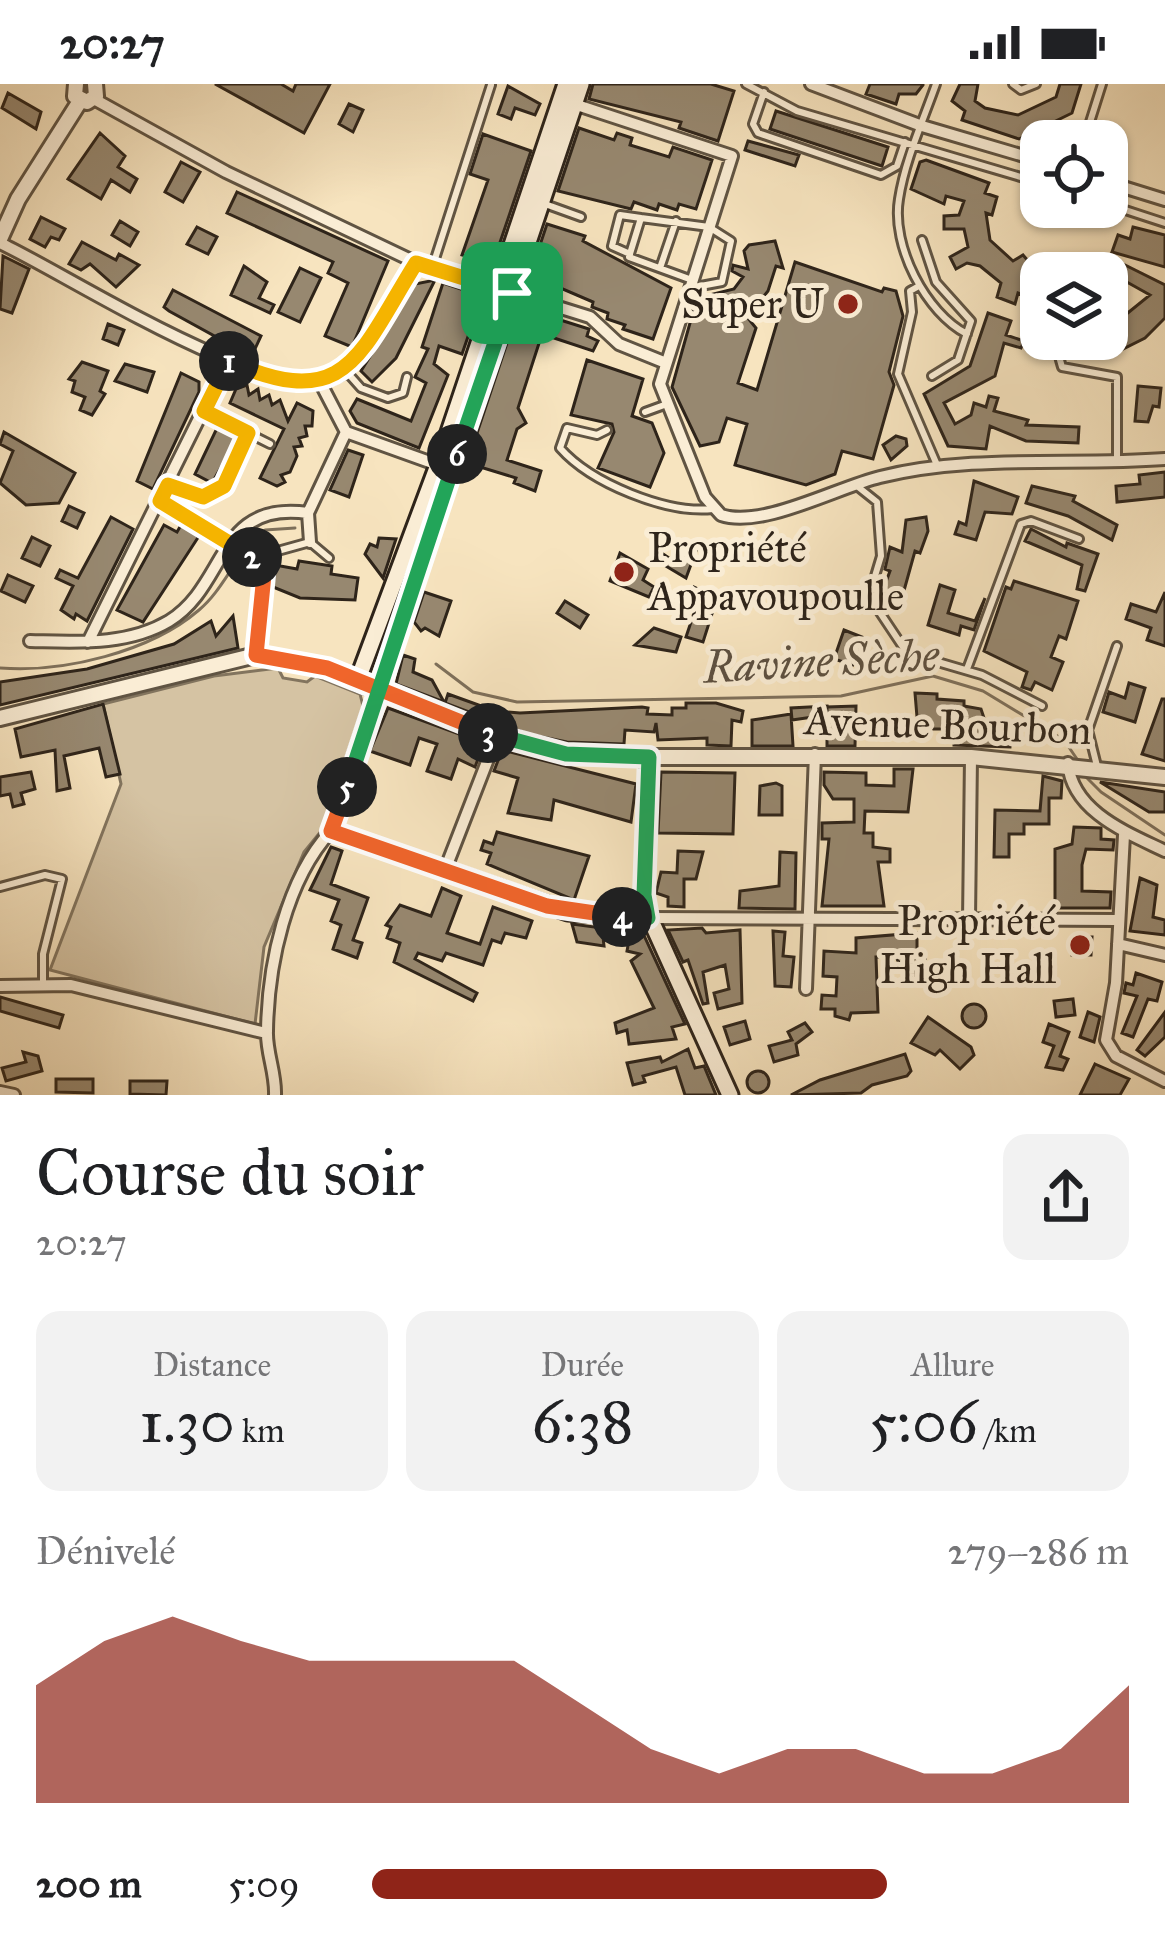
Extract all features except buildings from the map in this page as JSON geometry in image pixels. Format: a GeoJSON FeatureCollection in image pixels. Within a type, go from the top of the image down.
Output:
{"type":"FeatureCollection","features":[{"type":"Feature","properties":{"kind":"main road"},"geometry":{"type":"LineString","coordinates":[[566,84],[379,691],[331,831],[568,912],[648,918]]}},
{"type":"Feature","properties":{"kind":"main road"},"geometry":{"type":"LineString","coordinates":[[357,682],[504,291],[542,203],[581,84]]}},
{"type":"Feature","properties":{"kind":"main road","name":"Avenue Bourbon"},"geometry":{"type":"LineString","coordinates":[[357,682],[497,736],[566,754],[649,757]]}},
{"type":"Feature","properties":{"kind":"main road"},"geometry":{"type":"LineString","coordinates":[[649,757],[644,895],[648,918],[708,1036],[730,1095]]}},
{"type":"Feature","properties":{"kind":"street"},"geometry":{"type":"LineString","coordinates":[[75,84],[226,172],[416,263],[590,317],[620,344],[666,363]]}},
{"type":"Feature","properties":{"kind":"street"},"geometry":{"type":"LineString","coordinates":[[811,84],[922,126],[940,127],[1020,154]]}},
{"type":"Feature","properties":{"kind":"street"},"geometry":{"type":"LineString","coordinates":[[90,95],[3,221],[0,241],[227,361],[291,382],[320,382],[345,370],[416,263]]}},
{"type":"Feature","properties":{"kind":"street"},"geometry":{"type":"LineString","coordinates":[[574,104],[732,156],[660,385],[713,509],[727,518],[767,514],[856,484],[938,467],[1010,460],[1117,463],[1165,459]]}},
{"type":"Feature","properties":{"kind":"street"},"geometry":{"type":"LineString","coordinates":[[1128,189],[1165,200]]}},
{"type":"Feature","properties":{"kind":"street"},"geometry":{"type":"LineString","coordinates":[[402,254],[408,276]]}},
{"type":"Feature","properties":{"kind":"street"},"geometry":{"type":"LineString","coordinates":[[88,642],[227,361]]}},
{"type":"Feature","properties":{"kind":"street"},"geometry":{"type":"LineString","coordinates":[[320,382],[346,432],[437,465]]}},
{"type":"Feature","properties":{"kind":"street"},"geometry":{"type":"LineString","coordinates":[[310,542],[308,513],[346,432]]}},
{"type":"Feature","properties":{"kind":"street"},"geometry":{"type":"LineString","coordinates":[[160,501],[265,565],[256,655]]}},
{"type":"Feature","properties":{"kind":"street"},"geometry":{"type":"LineString","coordinates":[[30,641],[126,638],[172,620],[200,591],[230,541],[278,510],[308,513]]}},
{"type":"Feature","properties":{"kind":"street"},"geometry":{"type":"LineString","coordinates":[[0,718],[256,655],[327,668],[357,682]]}},
{"type":"Feature","properties":{"kind":"street"},"geometry":{"type":"LineString","coordinates":[[445,870],[497,736]]}},
{"type":"Feature","properties":{"kind":"street"},"geometry":{"type":"LineString","coordinates":[[806,989],[815,754]]}},
{"type":"Feature","properties":{"kind":"street","name":"Avenue Bourbon"},"geometry":{"type":"LineString","coordinates":[[649,757],[971,757],[1070,763],[1165,777]]}},
{"type":"Feature","properties":{"kind":"street"},"geometry":{"type":"LineString","coordinates":[[969,920],[971,757]]}},
{"type":"Feature","properties":{"kind":"street"},"geometry":{"type":"LineString","coordinates":[[1070,763],[1076,791],[1124,835],[1165,851]]}},
{"type":"Feature","properties":{"kind":"street"},"geometry":{"type":"LineString","coordinates":[[275,1095],[266,1033],[277,953],[306,858],[331,831]]}},
{"type":"Feature","properties":{"kind":"street"},"geometry":{"type":"LineString","coordinates":[[1124,835],[1108,1046],[1116,1056],[1165,1081]]}},
{"type":"Feature","properties":{"kind":"street"},"geometry":{"type":"LineString","coordinates":[[648,918],[1118,920]]}},
{"type":"Feature","properties":{"kind":"street"},"geometry":{"type":"LineString","coordinates":[[1118,944],[1165,955]]}},
{"type":"Feature","properties":{"kind":"street"},"geometry":{"type":"LineString","coordinates":[[0,986],[70,985],[266,1033]]}},
{"type":"Feature","properties":{"kind":"street"},"geometry":{"type":"LineString","coordinates":[[0,1092],[14,1095]]}},
{"type":"Feature","properties":{"kind":"lane"},"geometry":{"type":"LineString","coordinates":[[746,84],[797,111],[1020,176]]}},
{"type":"Feature","properties":{"kind":"lane"},"geometry":{"type":"LineString","coordinates":[[936,84],[898,203],[919,286],[953,327],[967,334]]}},
{"type":"Feature","properties":{"kind":"lane"},"geometry":{"type":"LineString","coordinates":[[1012,84],[1021,90],[1036,84]]}},
{"type":"Feature","properties":{"kind":"lane"},"geometry":{"type":"LineString","coordinates":[[1091,120],[1102,84]]}},
{"type":"Feature","properties":{"kind":"lane"},"geometry":{"type":"LineString","coordinates":[[432,269],[491,85]]}},
{"type":"Feature","properties":{"kind":"lane"},"geometry":{"type":"LineString","coordinates":[[764,92],[753,124],[758,134],[881,175],[897,166],[905,142]]}},
{"type":"Feature","properties":{"kind":"lane"},"geometry":{"type":"LineString","coordinates":[[542,203],[581,217]]}},
{"type":"Feature","properties":{"kind":"lane"},"geometry":{"type":"LineString","coordinates":[[1128,211],[1165,223]]}},
{"type":"Feature","properties":{"kind":"lane"},"geometry":{"type":"LineString","coordinates":[[620,215],[676,220],[709,227],[731,241],[722,282],[691,284],[612,245],[620,215]]}},
{"type":"Feature","properties":{"kind":"lane"},"geometry":{"type":"LineString","coordinates":[[630,254],[640,218]]}},
{"type":"Feature","properties":{"kind":"lane"},"geometry":{"type":"LineString","coordinates":[[660,268],[676,220]]}},
{"type":"Feature","properties":{"kind":"lane"},"geometry":{"type":"LineString","coordinates":[[891,230],[901,227]]}},
{"type":"Feature","properties":{"kind":"lane"},"geometry":{"type":"LineString","coordinates":[[922,240],[936,282],[969,315],[956,362],[932,376]]}},
{"type":"Feature","properties":{"kind":"lane"},"geometry":{"type":"LineString","coordinates":[[919,286],[910,291],[912,312],[898,374],[938,467]]}},
{"type":"Feature","properties":{"kind":"lane"},"geometry":{"type":"LineString","coordinates":[[1060,360],[1062,367],[1117,377],[1117,463]]}},
{"type":"Feature","properties":{"kind":"lane"},"geometry":{"type":"LineString","coordinates":[[345,370],[361,388],[388,398],[403,393],[407,377]]}},
{"type":"Feature","properties":{"kind":"lane"},"geometry":{"type":"LineString","coordinates":[[645,412],[667,404]]}},
{"type":"Feature","properties":{"kind":"lane"},"geometry":{"type":"LineString","coordinates":[[204,411],[270,444]]}},
{"type":"Feature","properties":{"kind":"lane"},"geometry":{"type":"LineString","coordinates":[[607,430],[597,435],[567,428],[560,448],[594,476],[686,509],[713,509]]}},
{"type":"Feature","properties":{"kind":"lane"},"geometry":{"type":"LineString","coordinates":[[168,485],[214,496],[224,486],[248,433]]}},
{"type":"Feature","properties":{"kind":"lane"},"geometry":{"type":"LineString","coordinates":[[856,484],[877,502],[880,556],[869,596],[887,618],[895,642],[907,653],[967,669],[1042,706]]}},
{"type":"Feature","properties":{"kind":"lane"},"geometry":{"type":"LineString","coordinates":[[967,669],[1022,524],[1031,521],[1079,539]]}},
{"type":"Feature","properties":{"kind":"lane"},"geometry":{"type":"LineString","coordinates":[[265,565],[274,552],[310,542],[329,558]]}},
{"type":"Feature","properties":{"kind":"lane"},"geometry":{"type":"LineString","coordinates":[[1093,766],[1088,730],[1117,646]]}},
{"type":"Feature","properties":{"kind":"lane"},"geometry":{"type":"LineString","coordinates":[[0,887],[45,875],[62,879],[43,954],[43,985]]}},
{"type":"Feature","properties":{"kind":"shaded area"},"geometry":{"type":"Polygon","coordinates":[[[278,668],[283,678],[307,682],[315,676],[360,694],[364,710],[322,830],[304,852],[264,947],[255,1024],[50,970],[121,784],[103,704],[214,676],[278,668]]]}},
{"type":"Feature","properties":{"kind":"waterway","name":"Ravine Sèche"},"geometry":{"type":"LineString","coordinates":[[246,550],[265,530],[295,528]]}},
{"type":"Feature","properties":{"kind":"waterway","name":"Ravine Sèche"},"geometry":{"type":"LineString","coordinates":[[0,668],[78,663],[156,637],[205,604],[240,557]]}},
{"type":"Feature","properties":{"kind":"waterway","name":"Ravine Sèche"},"geometry":{"type":"LineString","coordinates":[[436,664],[473,692],[517,702],[841,696],[933,676],[983,691],[1064,740],[1079,762]]}},
{"type":"Feature","properties":{"kind":"waterway","name":"Ravine Sèche"},"geometry":{"type":"LineString","coordinates":[[1085,776],[1165,835]]}},
{"type":"Feature","properties":{"kind":"place","name":"Super U"},"geometry":{"type":"Point","coordinates":[848,304]}},
{"type":"Feature","properties":{"kind":"place","name":"Propriété Appavoupoulle"},"geometry":{"type":"Point","coordinates":[624,572]}},
{"type":"Feature","properties":{"kind":"place","name":"Propriété High Hall"},"geometry":{"type":"Point","coordinates":[1080,945]}},
{"type":"Feature","properties":{"kind":"route"},"geometry":{"type":"LineString","coordinates":[[512,293],[386,669],[379,691],[374,710],[331,831],[568,912],[648,918],[644,895],[649,757],[566,754],[525,746],[379,691],[327,668],[256,655],[265,565],[160,501],[168,485],[203,497],[214,496],[224,486],[248,433],[204,411],[227,361],[291,382],[320,382],[337,376],[359,354],[416,263],[512,293]]}}]}
